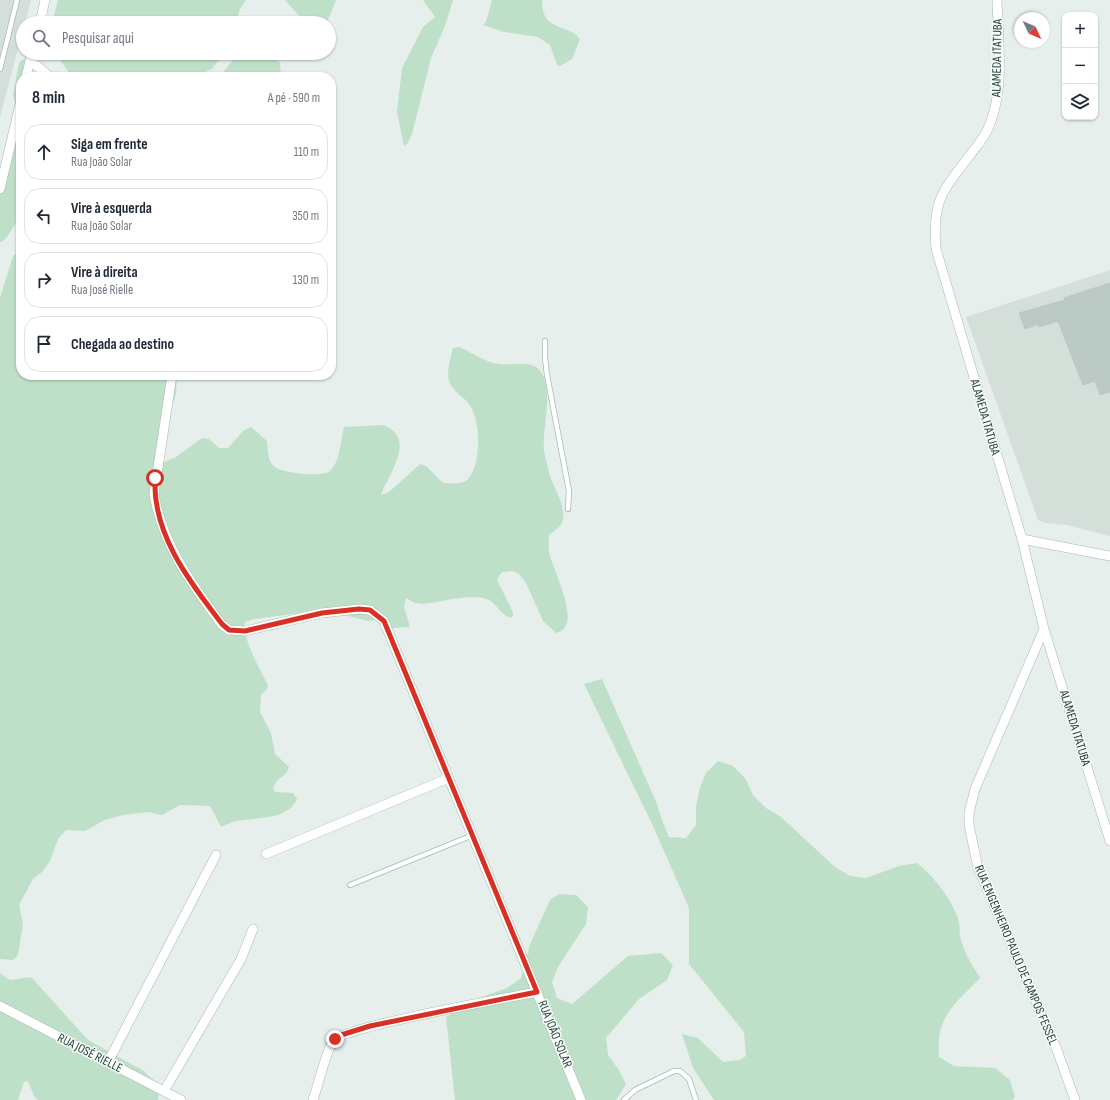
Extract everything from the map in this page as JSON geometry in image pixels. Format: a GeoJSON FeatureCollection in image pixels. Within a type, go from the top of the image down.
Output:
{"type":"FeatureCollection","features":[{"type":"Feature","properties":{"kind":"street"},"geometry":{"type":"LineString","coordinates":[[42,16],[46,0]]}},
{"type":"Feature","properties":{"kind":"street","name":"ALAMEDA ITATUBA"},"geometry":{"type":"LineString","coordinates":[[997,0],[999,89],[996,108],[989,127],[980,143],[945,189],[939,201],[935,213],[934,231],[936,249],[1022,539],[1044,629],[1110,841]]}},
{"type":"Feature","properties":{"kind":"street"},"geometry":{"type":"LineString","coordinates":[[27,72],[30,60]]}},
{"type":"Feature","properties":{"kind":"street"},"geometry":{"type":"LineString","coordinates":[[34,60],[45,72]]}},
{"type":"Feature","properties":{"kind":"street"},"geometry":{"type":"LineString","coordinates":[[0,189],[16,121]]}},
{"type":"Feature","properties":{"kind":"street","name":"RUA JOÃO SOLAR"},"geometry":{"type":"LineString","coordinates":[[171,380],[154,494],[158,513],[166,534],[186,576],[222,624],[229,630],[237,632],[322,613],[359,609],[370,610],[376,613],[384,621],[581,1100]]}},
{"type":"Feature","properties":{"kind":"street"},"geometry":{"type":"LineString","coordinates":[[1022,539],[1110,556]]}},
{"type":"Feature","properties":{"kind":"street","name":"RUA ENGENHEIRO PAULO DE CAMPOS FESSEL"},"geometry":{"type":"LineString","coordinates":[[1044,629],[975,789],[969,813],[969,825],[978,868],[1056,1050],[1075,1100]]}},
{"type":"Feature","properties":{"kind":"street"},"geometry":{"type":"LineString","coordinates":[[266,854],[449,778]]}},
{"type":"Feature","properties":{"kind":"street"},"geometry":{"type":"LineString","coordinates":[[108,1062],[216,855]]}},
{"type":"Feature","properties":{"kind":"street"},"geometry":{"type":"LineString","coordinates":[[164,1091],[241,959],[253,929]]}},
{"type":"Feature","properties":{"kind":"street"},"geometry":{"type":"LineString","coordinates":[[313,1100],[331,1045],[341,1035],[370,1026],[537,992]]}},
{"type":"Feature","properties":{"kind":"street","name":"RUA JOSÉ RIELLE"},"geometry":{"type":"LineString","coordinates":[[0,1006],[181,1100]]}},
{"type":"Feature","properties":{"kind":"lane"},"geometry":{"type":"LineString","coordinates":[[0,69],[17,0]]}},
{"type":"Feature","properties":{"kind":"lane"},"geometry":{"type":"LineString","coordinates":[[545,341],[545,364],[569,491],[568,509]]}},
{"type":"Feature","properties":{"kind":"lane"},"geometry":{"type":"LineString","coordinates":[[350,885],[473,836]]}},
{"type":"Feature","properties":{"kind":"lane"},"geometry":{"type":"LineString","coordinates":[[624,1100],[635,1090],[674,1071],[680,1071],[689,1079],[696,1100]]}},
{"type":"Feature","properties":{"kind":"shaded area"},"geometry":{"type":"Polygon","coordinates":[[[0,0],[31,0],[27,16],[16,16],[16,56],[0,117],[0,0]]]}},
{"type":"Feature","properties":{"kind":"shaded area"},"geometry":{"type":"Polygon","coordinates":[[[1110,270],[1110,536],[1067,525],[1046,523],[1038,520],[966,317],[1110,270]]]}},
{"type":"Feature","properties":{"kind":"green space"},"geometry":{"type":"Polygon","coordinates":[[[58,0],[246,0],[239,11],[238,16],[54,16],[58,0]]]}},
{"type":"Feature","properties":{"kind":"green space"},"geometry":{"type":"Polygon","coordinates":[[[285,0],[336,0],[330,16],[299,16],[285,0]]]}},
{"type":"Feature","properties":{"kind":"green space"},"geometry":{"type":"Polygon","coordinates":[[[423,0],[453,0],[445,26],[431,58],[412,134],[407,144],[404,146],[397,112],[402,68],[423,27],[435,17],[423,0]]]}},
{"type":"Feature","properties":{"kind":"green space"},"geometry":{"type":"Polygon","coordinates":[[[492,0],[542,0],[546,18],[556,26],[568,30],[580,39],[572,59],[560,66],[557,65],[550,45],[538,37],[504,32],[483,25],[486,22],[492,0]]]}},
{"type":"Feature","properties":{"kind":"green space"},"geometry":{"type":"Polygon","coordinates":[[[22,60],[27,60],[31,72],[17,72],[19,63],[22,60]]]}},
{"type":"Feature","properties":{"kind":"green space"},"geometry":{"type":"Polygon","coordinates":[[[60,60],[219,60],[212,69],[205,72],[68,72],[60,60]]]}},
{"type":"Feature","properties":{"kind":"green space"},"geometry":{"type":"Polygon","coordinates":[[[233,60],[278,60],[280,63],[281,72],[223,72],[233,60]]]}},
{"type":"Feature","properties":{"kind":"green space"},"geometry":{"type":"Polygon","coordinates":[[[16,79],[16,104],[13,95],[16,79]]]}},
{"type":"Feature","properties":{"kind":"green space"},"geometry":{"type":"Polygon","coordinates":[[[16,134],[16,223],[7,237],[0,242],[0,190],[4,154],[16,134]]]}},
{"type":"Feature","properties":{"kind":"green space"},"geometry":{"type":"Polygon","coordinates":[[[16,254],[16,380],[177,380],[176,394],[166,421],[162,463],[176,457],[202,438],[209,439],[219,448],[228,448],[244,430],[251,427],[267,441],[269,459],[275,467],[302,474],[325,473],[330,471],[336,462],[340,450],[344,427],[383,425],[393,431],[398,439],[400,448],[394,467],[381,495],[389,492],[420,464],[426,466],[443,483],[462,483],[467,480],[472,473],[475,464],[478,431],[473,411],[469,404],[453,388],[449,381],[448,369],[453,348],[459,347],[493,363],[527,364],[537,368],[545,380],[547,389],[544,453],[550,476],[563,508],[563,520],[561,525],[549,535],[549,549],[564,596],[567,609],[567,620],[564,628],[556,633],[543,621],[526,583],[519,574],[512,571],[502,572],[497,580],[513,612],[513,616],[510,618],[489,600],[467,597],[424,604],[415,603],[406,598],[404,607],[410,627],[392,628],[379,611],[376,610],[374,620],[368,621],[325,610],[254,619],[245,622],[246,637],[256,663],[268,685],[267,689],[261,695],[260,712],[271,733],[275,754],[289,767],[288,771],[276,782],[273,789],[275,792],[293,793],[297,799],[293,806],[279,815],[236,821],[221,827],[210,806],[180,805],[162,815],[149,812],[123,815],[105,820],[85,831],[66,830],[58,839],[50,861],[42,872],[33,879],[19,905],[23,923],[18,955],[13,960],[0,959],[0,298],[13,256],[16,254]]]}},
{"type":"Feature","properties":{"kind":"green space"},"geometry":{"type":"Polygon","coordinates":[[[602,679],[657,804],[669,837],[686,838],[696,825],[696,807],[700,787],[706,773],[718,761],[733,766],[745,778],[753,795],[766,808],[781,817],[835,867],[850,876],[866,878],[899,866],[917,863],[930,874],[953,906],[959,922],[960,936],[965,951],[980,978],[955,1004],[944,1021],[940,1031],[939,1057],[954,1066],[995,1068],[1010,1080],[1015,1097],[1012,1100],[714,1100],[693,1068],[682,1034],[698,1038],[723,1062],[739,1060],[746,1056],[744,1032],[689,964],[689,908],[653,826],[584,684],[602,679]]]}},
{"type":"Feature","properties":{"kind":"green space"},"geometry":{"type":"Polygon","coordinates":[[[559,894],[576,895],[588,907],[586,924],[558,967],[552,982],[557,998],[572,1004],[628,956],[661,953],[673,965],[667,980],[639,999],[606,1038],[608,1055],[619,1070],[626,1084],[616,1100],[455,1100],[446,1017],[476,999],[507,988],[521,978],[530,944],[550,900],[559,894]]]}},
{"type":"Feature","properties":{"kind":"green space"},"geometry":{"type":"Polygon","coordinates":[[[0,973],[12,980],[27,977],[32,978],[88,1040],[144,1071],[155,1082],[159,1094],[158,1100],[38,1100],[34,1096],[28,1081],[24,1082],[18,1100],[0,1100],[0,973]]]}},
{"type":"Feature","properties":{"kind":"building"},"geometry":{"type":"Polygon","coordinates":[[[1110,283],[1110,392],[1100,395],[1095,381],[1083,385],[1058,321],[1039,327],[1038,324],[1025,329],[1019,313],[1065,300],[1064,298],[1110,283]]]}},
{"type":"Feature","properties":{"kind":"route"},"geometry":{"type":"LineString","coordinates":[[155,478],[154,494],[158,513],[166,534],[186,576],[222,624],[229,630],[237,632],[245,631],[322,613],[359,609],[370,610],[376,613],[384,621],[537,992],[370,1026],[341,1035],[335,1039]]}}]}
